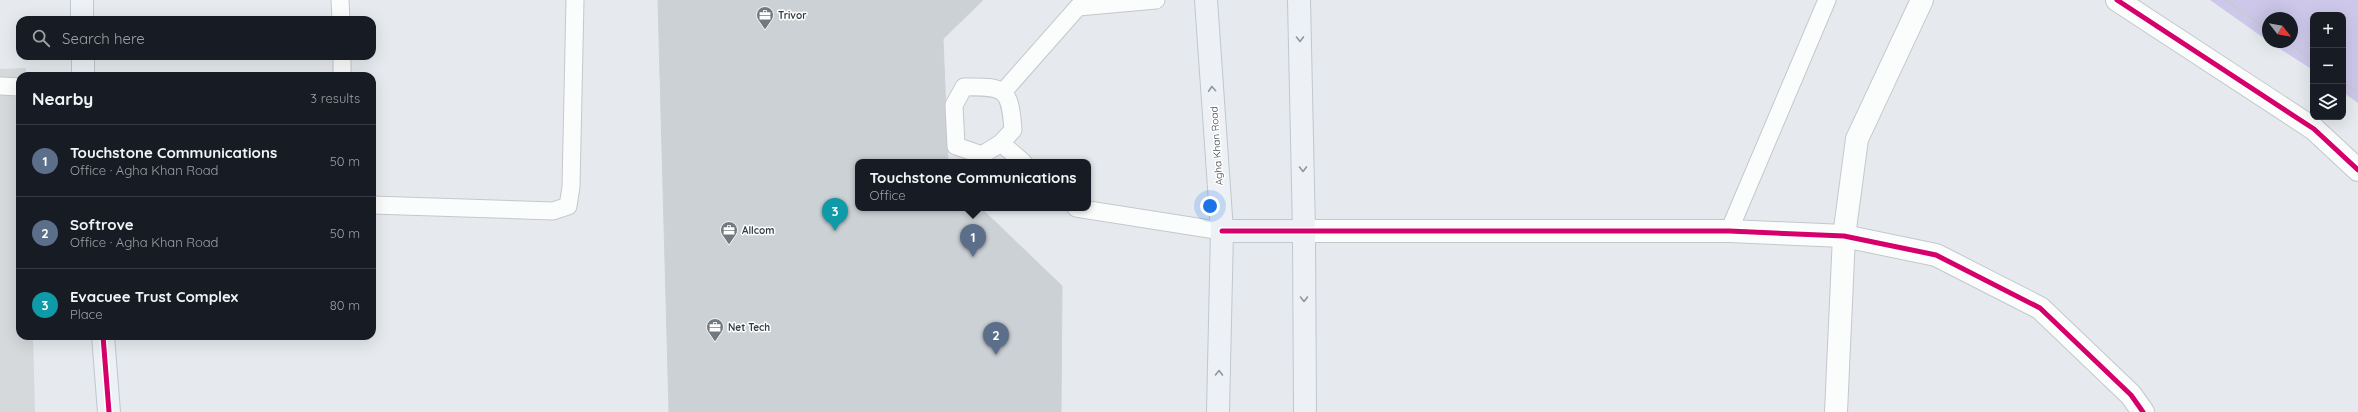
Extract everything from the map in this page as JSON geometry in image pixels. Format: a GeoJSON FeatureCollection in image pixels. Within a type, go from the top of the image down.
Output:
{"type":"FeatureCollection","features":[{"type":"Feature","properties":{"kind":"street"},"geometry":{"type":"LineString","coordinates":[[82,0],[82,16]]}},
{"type":"Feature","properties":{"kind":"street","name":"Agha Khan Road"},"geometry":{"type":"LineString","coordinates":[[1206,0],[1222,231],[1218,412]]}},
{"type":"Feature","properties":{"kind":"street"},"geometry":{"type":"LineString","coordinates":[[1299,0],[1304,231],[1305,412]]}},
{"type":"Feature","properties":{"kind":"street"},"geometry":{"type":"LineString","coordinates":[[1836,412],[1844,236],[1857,139],[1922,0]]}},
{"type":"Feature","properties":{"kind":"street"},"geometry":{"type":"LineString","coordinates":[[2117,0],[2314,129],[2358,170]]}},
{"type":"Feature","properties":{"kind":"street"},"geometry":{"type":"LineString","coordinates":[[83,60],[83,72]]}},
{"type":"Feature","properties":{"kind":"street"},"geometry":{"type":"LineString","coordinates":[[1222,231],[1729,231],[1844,236],[1936,255],[2040,308],[2131,395],[2143,412]]}},
{"type":"Feature","properties":{"kind":"street"},"geometry":{"type":"LineString","coordinates":[[103,340],[109,412]]}},
{"type":"Feature","properties":{"kind":"lane"},"geometry":{"type":"LineString","coordinates":[[340,0],[341,16]]}},
{"type":"Feature","properties":{"kind":"lane"},"geometry":{"type":"LineString","coordinates":[[376,205],[553,211],[568,206],[571,187],[575,0]]}},
{"type":"Feature","properties":{"kind":"lane"},"geometry":{"type":"LineString","coordinates":[[1003,92],[1078,4],[1156,0]]}},
{"type":"Feature","properties":{"kind":"lane"},"geometry":{"type":"LineString","coordinates":[[1729,231],[1828,0]]}},
{"type":"Feature","properties":{"kind":"lane"},"geometry":{"type":"LineString","coordinates":[[342,60],[342,72]]}},
{"type":"Feature","properties":{"kind":"lane"},"geometry":{"type":"LineString","coordinates":[[0,86],[16,87]]}},
{"type":"Feature","properties":{"kind":"lane"},"geometry":{"type":"LineString","coordinates":[[964,87],[988,87],[1003,92],[1011,104],[1012,130],[1001,143],[982,155],[956,146],[954,105],[964,87]]}},
{"type":"Feature","properties":{"kind":"lane"},"geometry":{"type":"LineString","coordinates":[[1001,143],[1019,159]]}},
{"type":"Feature","properties":{"kind":"lane"},"geometry":{"type":"LineString","coordinates":[[1091,210],[1222,231]]}},
{"type":"Feature","properties":{"kind":"path"},"geometry":{"type":"LineString","coordinates":[[2225,0],[2262,26]]}},
{"type":"Feature","properties":{"kind":"path"},"geometry":{"type":"LineString","coordinates":[[2295,48],[2310,58]]}},
{"type":"Feature","properties":{"kind":"path"},"geometry":{"type":"LineString","coordinates":[[2346,84],[2358,93]]}},
{"type":"Feature","properties":{"kind":"shaded area"},"geometry":{"type":"Polygon","coordinates":[[[2210,0],[2358,0],[2358,103],[2346,94],[2346,12],[2310,12],[2310,68],[2278,48],[2298,48],[2298,12],[2262,12],[2262,37],[2210,0]]]}},
{"type":"Feature","properties":{"kind":"shaded area"},"geometry":{"type":"Polygon","coordinates":[[[26,68],[26,72],[16,72],[16,340],[33,340],[35,412],[0,412],[0,69],[26,68]]]}},
{"type":"Feature","properties":{"kind":"building"},"geometry":{"type":"Polygon","coordinates":[[[658,0],[983,0],[943,39],[948,159],[855,159],[855,211],[984,211],[1062,286],[1061,412],[669,412],[658,0]]]}},
{"type":"Feature","properties":{"kind":"cycle path"},"geometry":{"type":"LineString","coordinates":[[2117,0],[2314,129],[2358,170]]}},
{"type":"Feature","properties":{"kind":"cycle path"},"geometry":{"type":"LineString","coordinates":[[1222,231],[1729,231],[1844,236],[1936,255],[2040,308],[2131,395],[2143,412]]}},
{"type":"Feature","properties":{"kind":"cycle path"},"geometry":{"type":"LineString","coordinates":[[103,340],[109,412]]}},
{"type":"Feature","properties":{"kind":"place","name":"Trivor"},"geometry":{"type":"Point","coordinates":[765,30]}},
{"type":"Feature","properties":{"kind":"place","name":"Evacuee Trust Complex"},"geometry":{"type":"Point","coordinates":[835,231]}},
{"type":"Feature","properties":{"kind":"place","name":"Allcom"},"geometry":{"type":"Point","coordinates":[729,245]}},
{"type":"Feature","properties":{"kind":"place","name":"Touchstone Communications"},"geometry":{"type":"Point","coordinates":[973,257]}},
{"type":"Feature","properties":{"kind":"place","name":"Net Tech"},"geometry":{"type":"Point","coordinates":[715,342]}},
{"type":"Feature","properties":{"kind":"place","name":"Softrove"},"geometry":{"type":"Point","coordinates":[996,355]}}]}
